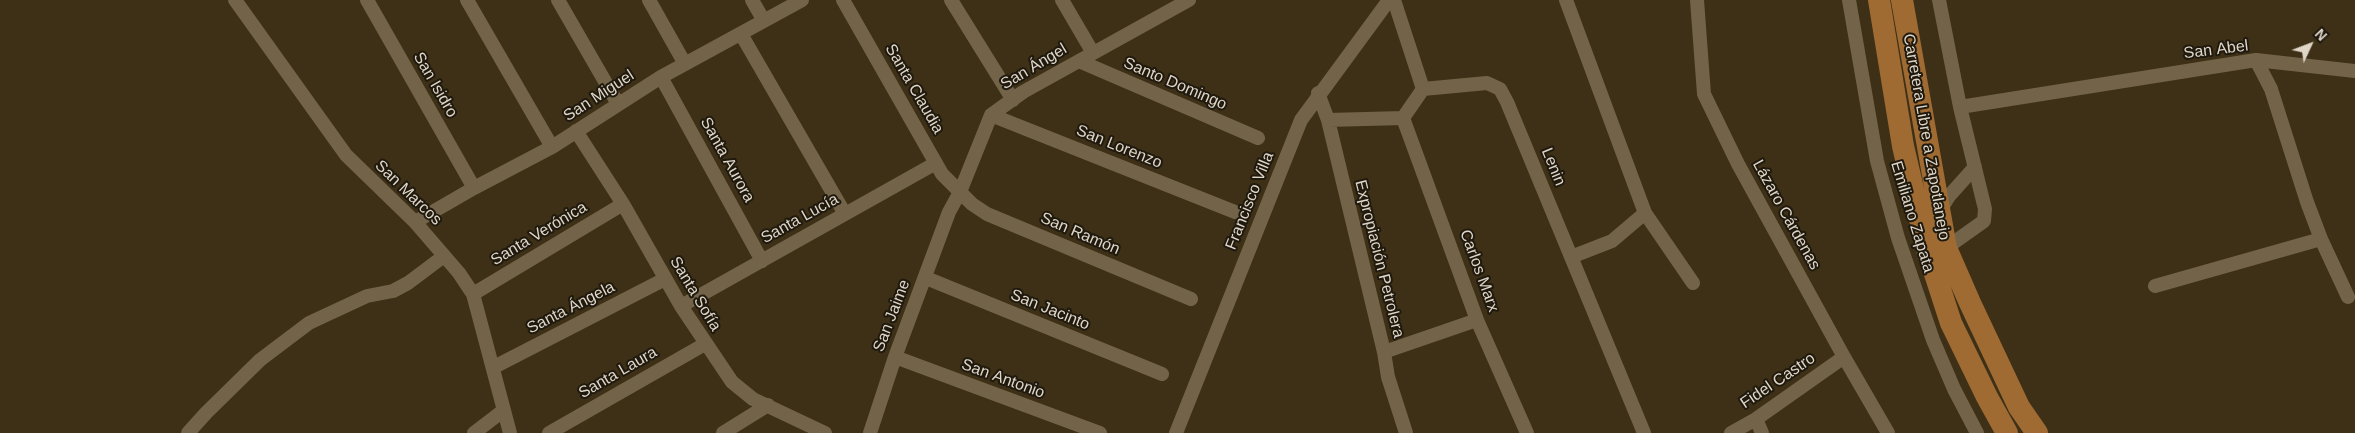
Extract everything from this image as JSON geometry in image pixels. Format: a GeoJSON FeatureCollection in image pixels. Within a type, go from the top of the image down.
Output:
{"type":"FeatureCollection","features":[{"type":"Feature","properties":{"kind":"main road","name":"Carretera Libre a Zapotlanejo"},"geometry":{"type":"LineString","coordinates":[[1879,0],[1903,146],[1927,250],[1951,323],[1987,398],[2007,433]]}},
{"type":"Feature","properties":{"kind":"main road","name":"Carretera Libre a Zapotlanejo"},"geometry":{"type":"LineString","coordinates":[[1902,0],[1938,213],[1946,248],[2020,407],[2037,433]]}},
{"type":"Feature","properties":{"kind":"street","name":"San Marcos"},"geometry":{"type":"LineString","coordinates":[[236,0],[346,156],[415,222],[473,294],[494,367],[510,433]]}},
{"type":"Feature","properties":{"kind":"street","name":"San Isidro"},"geometry":{"type":"LineString","coordinates":[[367,0],[474,188]]}},
{"type":"Feature","properties":{"kind":"street"},"geometry":{"type":"LineString","coordinates":[[467,0],[552,147]]}},
{"type":"Feature","properties":{"kind":"street"},"geometry":{"type":"LineString","coordinates":[[558,0],[618,104]]}},
{"type":"Feature","properties":{"kind":"street"},"geometry":{"type":"LineString","coordinates":[[650,0],[685,64]]}},
{"type":"Feature","properties":{"kind":"street"},"geometry":{"type":"LineString","coordinates":[[752,0],[764,21]]}},
{"type":"Feature","properties":{"kind":"street","name":"San Miguel"},"geometry":{"type":"LineString","coordinates":[[415,222],[552,147],[661,77],[802,0]]}},
{"type":"Feature","properties":{"kind":"street","name":"Santa Claudia"},"geometry":{"type":"LineString","coordinates":[[842,0],[936,163],[950,184],[960,192]]}},
{"type":"Feature","properties":{"kind":"street"},"geometry":{"type":"LineString","coordinates":[[951,0],[1013,100]]}},
{"type":"Feature","properties":{"kind":"street"},"geometry":{"type":"LineString","coordinates":[[1062,0],[1093,53]]}},
{"type":"Feature","properties":{"kind":"street","name":"San Ángel"},"geometry":{"type":"LineString","coordinates":[[991,115],[1023,92],[1093,53],[1166,5],[1189,0]]}},
{"type":"Feature","properties":{"kind":"street","name":"Francisco Villa"},"geometry":{"type":"LineString","coordinates":[[1176,433],[1301,120],[1318,94],[1389,0]]}},
{"type":"Feature","properties":{"kind":"street"},"geometry":{"type":"LineString","coordinates":[[1328,120],[1403,118],[1423,89],[1394,0]]}},
{"type":"Feature","properties":{"kind":"street"},"geometry":{"type":"LineString","coordinates":[[1566,0],[1645,213],[1693,283]]}},
{"type":"Feature","properties":{"kind":"street","name":"Lázaro Cárdenas"},"geometry":{"type":"LineString","coordinates":[[1697,0],[1704,94],[1738,164],[1888,433]]}},
{"type":"Feature","properties":{"kind":"street","name":"Emiliano Zapata"},"geometry":{"type":"LineString","coordinates":[[1848,0],[1877,161],[1898,238],[1933,340],[1954,389],[1977,433]]}},
{"type":"Feature","properties":{"kind":"street"},"geometry":{"type":"LineString","coordinates":[[1939,0],[1960,108],[1985,208],[1984,221],[1946,248]]}},
{"type":"Feature","properties":{"kind":"street"},"geometry":{"type":"LineString","coordinates":[[742,34],[845,214]]}},
{"type":"Feature","properties":{"kind":"street"},"geometry":{"type":"LineString","coordinates":[[2256,60],[2355,71]]}},
{"type":"Feature","properties":{"kind":"street","name":"San Abel"},"geometry":{"type":"LineString","coordinates":[[1960,108],[2256,60],[2271,89],[2307,202],[2321,239],[2348,297]]}},
{"type":"Feature","properties":{"kind":"street","name":"Santo Domingo"},"geometry":{"type":"LineString","coordinates":[[1079,61],[1258,138]]}},
{"type":"Feature","properties":{"kind":"street","name":"Santa Aurora"},"geometry":{"type":"LineString","coordinates":[[661,77],[762,261]]}},
{"type":"Feature","properties":{"kind":"street","name":"Lenin"},"geometry":{"type":"LineString","coordinates":[[1423,89],[1486,83],[1500,89],[1644,433]]}},
{"type":"Feature","properties":{"kind":"street","name":"Expropiación Petrolera"},"geometry":{"type":"LineString","coordinates":[[1318,94],[1328,120],[1384,352],[1388,377],[1406,433]]}},
{"type":"Feature","properties":{"kind":"street"},"geometry":{"type":"LineString","coordinates":[[960,192],[991,115]]}},
{"type":"Feature","properties":{"kind":"street","name":"San Lorenzo"},"geometry":{"type":"LineString","coordinates":[[991,115],[1235,212]]}},
{"type":"Feature","properties":{"kind":"street","name":"Carlos Marx"},"geometry":{"type":"LineString","coordinates":[[1403,118],[1478,320],[1527,433]]}},
{"type":"Feature","properties":{"kind":"street","name":"Santa Sofía"},"geometry":{"type":"LineString","coordinates":[[576,131],[623,204],[665,279],[705,344],[732,382],[743,392],[768,406],[825,433]]}},
{"type":"Feature","properties":{"kind":"street","name":"Santa Lucía"},"geometry":{"type":"LineString","coordinates":[[682,306],[936,163]]}},
{"type":"Feature","properties":{"kind":"street"},"geometry":{"type":"LineString","coordinates":[[1938,213],[1949,196],[1975,166]]}},
{"type":"Feature","properties":{"kind":"street","name":"San Jaime"},"geometry":{"type":"LineString","coordinates":[[870,433],[895,357],[950,212],[960,192]]}},
{"type":"Feature","properties":{"kind":"street","name":"San Ramón"},"geometry":{"type":"LineString","coordinates":[[960,192],[986,214],[1191,299]]}},
{"type":"Feature","properties":{"kind":"street","name":"Santa Verónica"},"geometry":{"type":"LineString","coordinates":[[473,294],[623,204]]}},
{"type":"Feature","properties":{"kind":"street"},"geometry":{"type":"LineString","coordinates":[[1571,257],[1612,241],[1645,213]]}},
{"type":"Feature","properties":{"kind":"street"},"geometry":{"type":"LineString","coordinates":[[2155,286],[2321,239]]}},
{"type":"Feature","properties":{"kind":"street"},"geometry":{"type":"LineString","coordinates":[[188,433],[260,360],[309,323],[367,296],[400,287],[444,256]]}},
{"type":"Feature","properties":{"kind":"street","name":"San Jacinto"},"geometry":{"type":"LineString","coordinates":[[926,278],[1162,374]]}},
{"type":"Feature","properties":{"kind":"street","name":"Santa Ángela"},"geometry":{"type":"LineString","coordinates":[[494,367],[665,279]]}},
{"type":"Feature","properties":{"kind":"street"},"geometry":{"type":"LineString","coordinates":[[1384,352],[1478,320]]}},
{"type":"Feature","properties":{"kind":"street","name":"Santa Laura"},"geometry":{"type":"LineString","coordinates":[[549,433],[705,344]]}},
{"type":"Feature","properties":{"kind":"street","name":"San Antonio"},"geometry":{"type":"LineString","coordinates":[[895,357],[1100,433]]}},
{"type":"Feature","properties":{"kind":"street","name":"Fidel Castro"},"geometry":{"type":"LineString","coordinates":[[1731,433],[1756,419],[1844,357]]}},
{"type":"Feature","properties":{"kind":"street"},"geometry":{"type":"LineString","coordinates":[[723,433],[768,406]]}},
{"type":"Feature","properties":{"kind":"street"},"geometry":{"type":"LineString","coordinates":[[474,433],[504,410]]}},
{"type":"Feature","properties":{"kind":"street"},"geometry":{"type":"LineString","coordinates":[[1756,419],[1762,433]]}}]}
